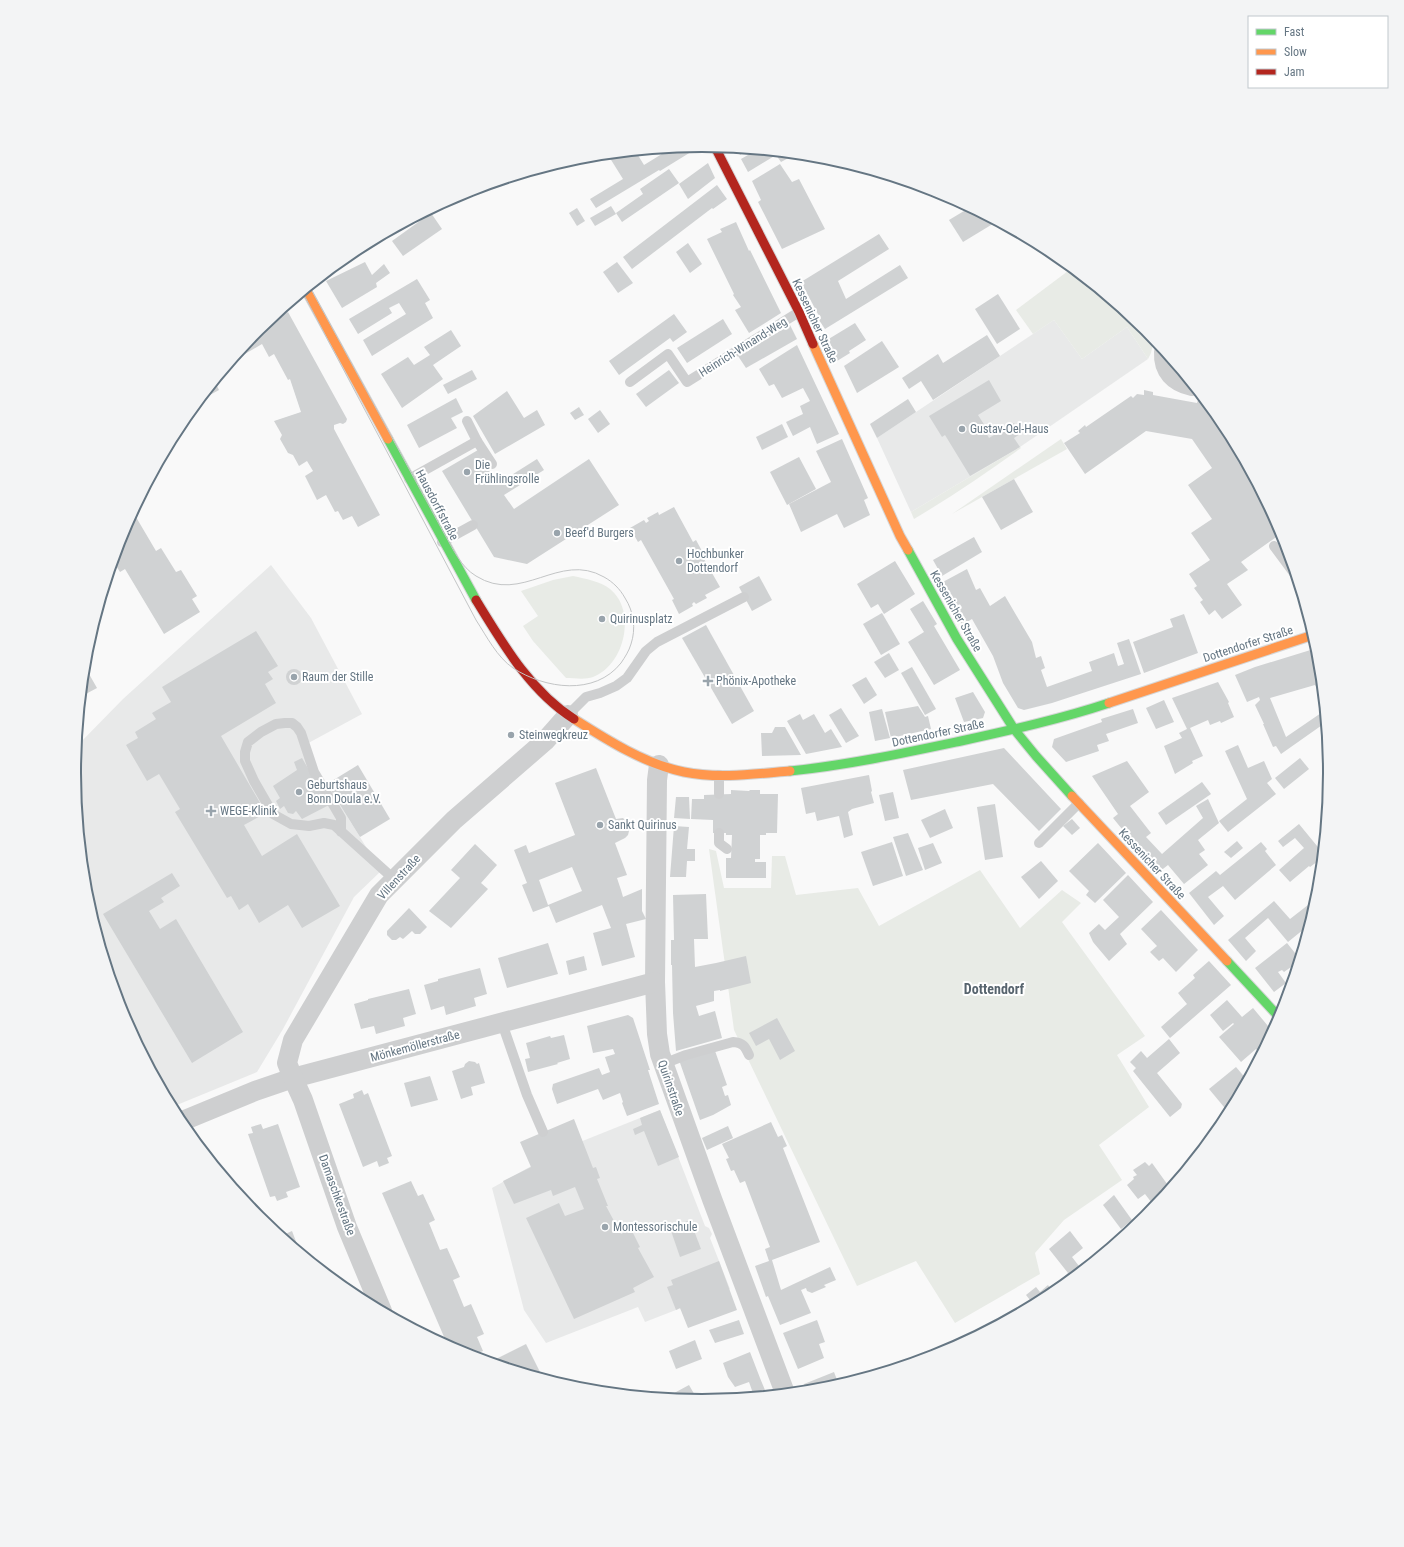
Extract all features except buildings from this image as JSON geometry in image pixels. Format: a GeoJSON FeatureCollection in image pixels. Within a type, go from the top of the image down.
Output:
{"type":"FeatureCollection","features":[{"type":"Feature","properties":{"kind":"main road","name":"Kessenicher Straße"},"geometry":{"type":"LineString","coordinates":[[718,153],[799,312],[900,536],[954,634],[1014,729],[1036,756],[1079,803],[1275,1013]]}},
{"type":"Feature","properties":{"kind":"main road","name":"Hausdorffstraße"},"geometry":{"type":"LineString","coordinates":[[308,294],[409,478],[442,542],[484,615],[525,675],[547,698],[568,715]]}},
{"type":"Feature","properties":{"kind":"main road","name":"Dottendorfer Straße"},"geometry":{"type":"LineString","coordinates":[[568,715],[611,742],[658,764],[684,772],[719,775],[775,773],[831,767],[910,752],[1014,729],[1096,707],[1307,637]]}},
{"type":"Feature","properties":{"kind":"street"},"geometry":{"type":"LineString","coordinates":[[1165,360],[1167,370],[1173,378],[1186,385]]}},
{"type":"Feature","properties":{"kind":"street","name":"Villenstraße"},"geometry":{"type":"LineString","coordinates":[[293,1078],[287,1063],[293,1040],[380,895],[454,820],[545,740],[568,715]]}},
{"type":"Feature","properties":{"kind":"street","name":"Quirinstraße"},"geometry":{"type":"LineString","coordinates":[[658,764],[656,792],[655,982],[657,1034],[663,1064],[783,1389]]}},
{"type":"Feature","properties":{"kind":"street","name":"Mönkemöllerstraße"},"geometry":{"type":"LineString","coordinates":[[186,1119],[255,1091],[293,1078],[655,982]]}},
{"type":"Feature","properties":{"kind":"street","name":"Damaschkestraße"},"geometry":{"type":"LineString","coordinates":[[293,1078],[303,1100],[347,1227],[379,1304]]}},
{"type":"Feature","properties":{"kind":"lane","name":"Heinrich-Winand-Weg"},"geometry":{"type":"LineString","coordinates":[[630,382],[668,354],[687,382],[799,312]]}},
{"type":"Feature","properties":{"kind":"lane"},"geometry":{"type":"LineString","coordinates":[[467,421],[477,441],[492,464]]}},
{"type":"Feature","properties":{"kind":"lane"},"geometry":{"type":"LineString","coordinates":[[409,478],[477,441]]}},
{"type":"Feature","properties":{"kind":"lane"},"geometry":{"type":"LineString","coordinates":[[442,542],[474,525]]}},
{"type":"Feature","properties":{"kind":"lane"},"geometry":{"type":"LineString","coordinates":[[1274,546],[1285,561]]}},
{"type":"Feature","properties":{"kind":"lane"},"geometry":{"type":"LineString","coordinates":[[568,715],[586,697],[616,686],[627,678],[646,651],[657,642],[744,597]]}},
{"type":"Feature","properties":{"kind":"lane"},"geometry":{"type":"LineString","coordinates":[[341,832],[341,818],[314,772],[301,733],[297,727],[292,723],[276,724],[261,732],[248,742],[244,752],[245,761],[272,814],[291,824],[309,826],[324,823],[334,825],[341,832],[394,880]]}},
{"type":"Feature","properties":{"kind":"lane"},"geometry":{"type":"LineString","coordinates":[[719,775],[719,794]]}},
{"type":"Feature","properties":{"kind":"lane"},"geometry":{"type":"LineString","coordinates":[[1039,843],[1079,803]]}},
{"type":"Feature","properties":{"kind":"lane"},"geometry":{"type":"LineString","coordinates":[[719,833],[719,843],[727,850]]}},
{"type":"Feature","properties":{"kind":"lane"},"geometry":{"type":"LineString","coordinates":[[502,1023],[527,1095],[543,1132]]}},
{"type":"Feature","properties":{"kind":"lane"},"geometry":{"type":"LineString","coordinates":[[663,1064],[686,1055],[733,1042],[739,1042],[745,1046],[749,1055]]}},
{"type":"Feature","properties":{"kind":"shaded area"},"geometry":{"type":"Polygon","coordinates":[[[1067,272],[1111,307],[1141,334],[1152,346],[1151,353],[1148,359],[1127,327],[1082,359],[1054,320],[1033,334],[1016,310],[1067,272]]]}},
{"type":"Feature","properties":{"kind":"shaded area"},"geometry":{"type":"Polygon","coordinates":[[[1054,320],[1082,359],[1127,327],[1148,359],[1020,447],[911,512],[877,438],[1054,320]]]}},
{"type":"Feature","properties":{"kind":"shaded area"},"geometry":{"type":"Polygon","coordinates":[[[1061,439],[1067,449],[952,514],[1061,439]]]}},
{"type":"Feature","properties":{"kind":"shaded area"},"geometry":{"type":"Polygon","coordinates":[[[1020,447],[1021,448],[982,476],[914,519],[911,512],[1020,447]]]}},
{"type":"Feature","properties":{"kind":"shaded area","name":"WEGE-Klinik"},"geometry":{"type":"Polygon","coordinates":[[[271,565],[311,618],[362,714],[301,747],[327,784],[381,871],[354,897],[283,1029],[257,1072],[177,1105],[145,1048],[128,1011],[114,973],[102,934],[86,855],[82,814],[82,741],[123,699],[271,565]]]}},
{"type":"Feature","properties":{"kind":"shaded area"},"geometry":{"type":"Polygon","coordinates":[[[573,576],[602,584],[610,589],[618,599],[623,610],[625,623],[624,637],[620,650],[613,661],[604,671],[593,677],[580,679],[566,678],[533,641],[523,626],[538,616],[521,591],[553,580],[573,576]]]}},
{"type":"Feature","properties":{"kind":"shaded area"},"geometry":{"type":"Polygon","coordinates":[[[709,849],[716,851],[724,888],[771,888],[772,856],[785,856],[796,895],[858,888],[879,926],[980,870],[1020,928],[1062,890],[1081,903],[1062,922],[1145,1036],[1117,1055],[1149,1107],[1099,1145],[1122,1180],[1064,1220],[1035,1253],[1040,1274],[955,1323],[916,1261],[857,1286],[734,1030],[709,849]]]}},
{"type":"Feature","properties":{"kind":"shaded area","name":"Montessorischule"},"geometry":{"type":"Polygon","coordinates":[[[660,1110],[705,1226],[709,1228],[712,1234],[710,1238],[730,1289],[645,1322],[638,1307],[546,1343],[524,1310],[492,1188],[560,1150],[660,1110]]]}},
{"type":"Feature","properties":{"kind":"tram line"},"geometry":{"type":"LineString","coordinates":[[305,297],[476,620],[497,652],[513,668],[540,681],[554,684],[569,686],[584,685],[598,681],[610,674],[621,663],[627,654],[633,638],[634,627],[632,615],[628,603],[621,592],[604,577],[587,571],[571,570],[509,585],[493,583],[476,576],[466,568],[451,546],[312,291]]}},
{"type":"Feature","properties":{"kind":"traffic: fast"},"geometry":{"type":"LineString","coordinates":[[388,439],[476,600]]}},
{"type":"Feature","properties":{"kind":"traffic: fast"},"geometry":{"type":"LineString","coordinates":[[908,550],[957,639],[1014,729],[1072,796]]}},
{"type":"Feature","properties":{"kind":"traffic: fast"},"geometry":{"type":"LineString","coordinates":[[790,771],[855,762],[961,741],[1054,719],[1109,703]]}},
{"type":"Feature","properties":{"kind":"traffic: fast"},"geometry":{"type":"LineString","coordinates":[[1227,961],[1275,1013]]}},
{"type":"Feature","properties":{"kind":"traffic: slow"},"geometry":{"type":"LineString","coordinates":[[308,294],[388,439]]}},
{"type":"Feature","properties":{"kind":"traffic: slow"},"geometry":{"type":"LineString","coordinates":[[813,344],[900,536],[908,550]]}},
{"type":"Feature","properties":{"kind":"traffic: slow"},"geometry":{"type":"LineString","coordinates":[[1109,703],[1308,637]]}},
{"type":"Feature","properties":{"kind":"traffic: slow"},"geometry":{"type":"LineString","coordinates":[[574,719],[613,743],[641,757],[684,772],[723,776],[790,771]]}},
{"type":"Feature","properties":{"kind":"traffic: slow"},"geometry":{"type":"LineString","coordinates":[[1072,796],[1227,961]]}},
{"type":"Feature","properties":{"kind":"traffic: jam"},"geometry":{"type":"LineString","coordinates":[[718,153],[799,312],[813,344]]}},
{"type":"Feature","properties":{"kind":"traffic: jam"},"geometry":{"type":"LineString","coordinates":[[476,600],[507,650],[531,681],[558,708],[574,719]]}},
{"type":"Feature","properties":{"kind":"place","name":"Gustav-Oel-Haus"},"geometry":{"type":"Point","coordinates":[962,429]}},
{"type":"Feature","properties":{"kind":"place","name":"Die Frühlingsrolle"},"geometry":{"type":"Point","coordinates":[467,472]}},
{"type":"Feature","properties":{"kind":"place","name":"Beef'd Burgers"},"geometry":{"type":"Point","coordinates":[557,533]}},
{"type":"Feature","properties":{"kind":"place","name":"Hochbunker Dottendorf"},"geometry":{"type":"Point","coordinates":[679,561]}},
{"type":"Feature","properties":{"kind":"place","name":"Quirinusplatz"},"geometry":{"type":"Point","coordinates":[602,619]}},
{"type":"Feature","properties":{"kind":"place","name":"Raum der Stille"},"geometry":{"type":"Point","coordinates":[294,677]}},
{"type":"Feature","properties":{"kind":"place","name":"Phönix-Apotheke"},"geometry":{"type":"Point","coordinates":[708,681]}},
{"type":"Feature","properties":{"kind":"place","name":"Steinwegkreuz"},"geometry":{"type":"Point","coordinates":[511,735]}},
{"type":"Feature","properties":{"kind":"place","name":"Geburtshaus Bonn Doula e.V."},"geometry":{"type":"Point","coordinates":[299,792]}},
{"type":"Feature","properties":{"kind":"place","name":"WEGE-Klinik"},"geometry":{"type":"Point","coordinates":[211,811]}},
{"type":"Feature","properties":{"kind":"place","name":"Sankt Quirinus"},"geometry":{"type":"Point","coordinates":[600,825]}},
{"type":"Feature","properties":{"kind":"place","name":"Montessorischule"},"geometry":{"type":"Point","coordinates":[605,1227]}},
{"type":"Feature","properties":{"kind":"district","name":"Dottendorf"},"geometry":{"type":"Point","coordinates":[994,989]}}]}
